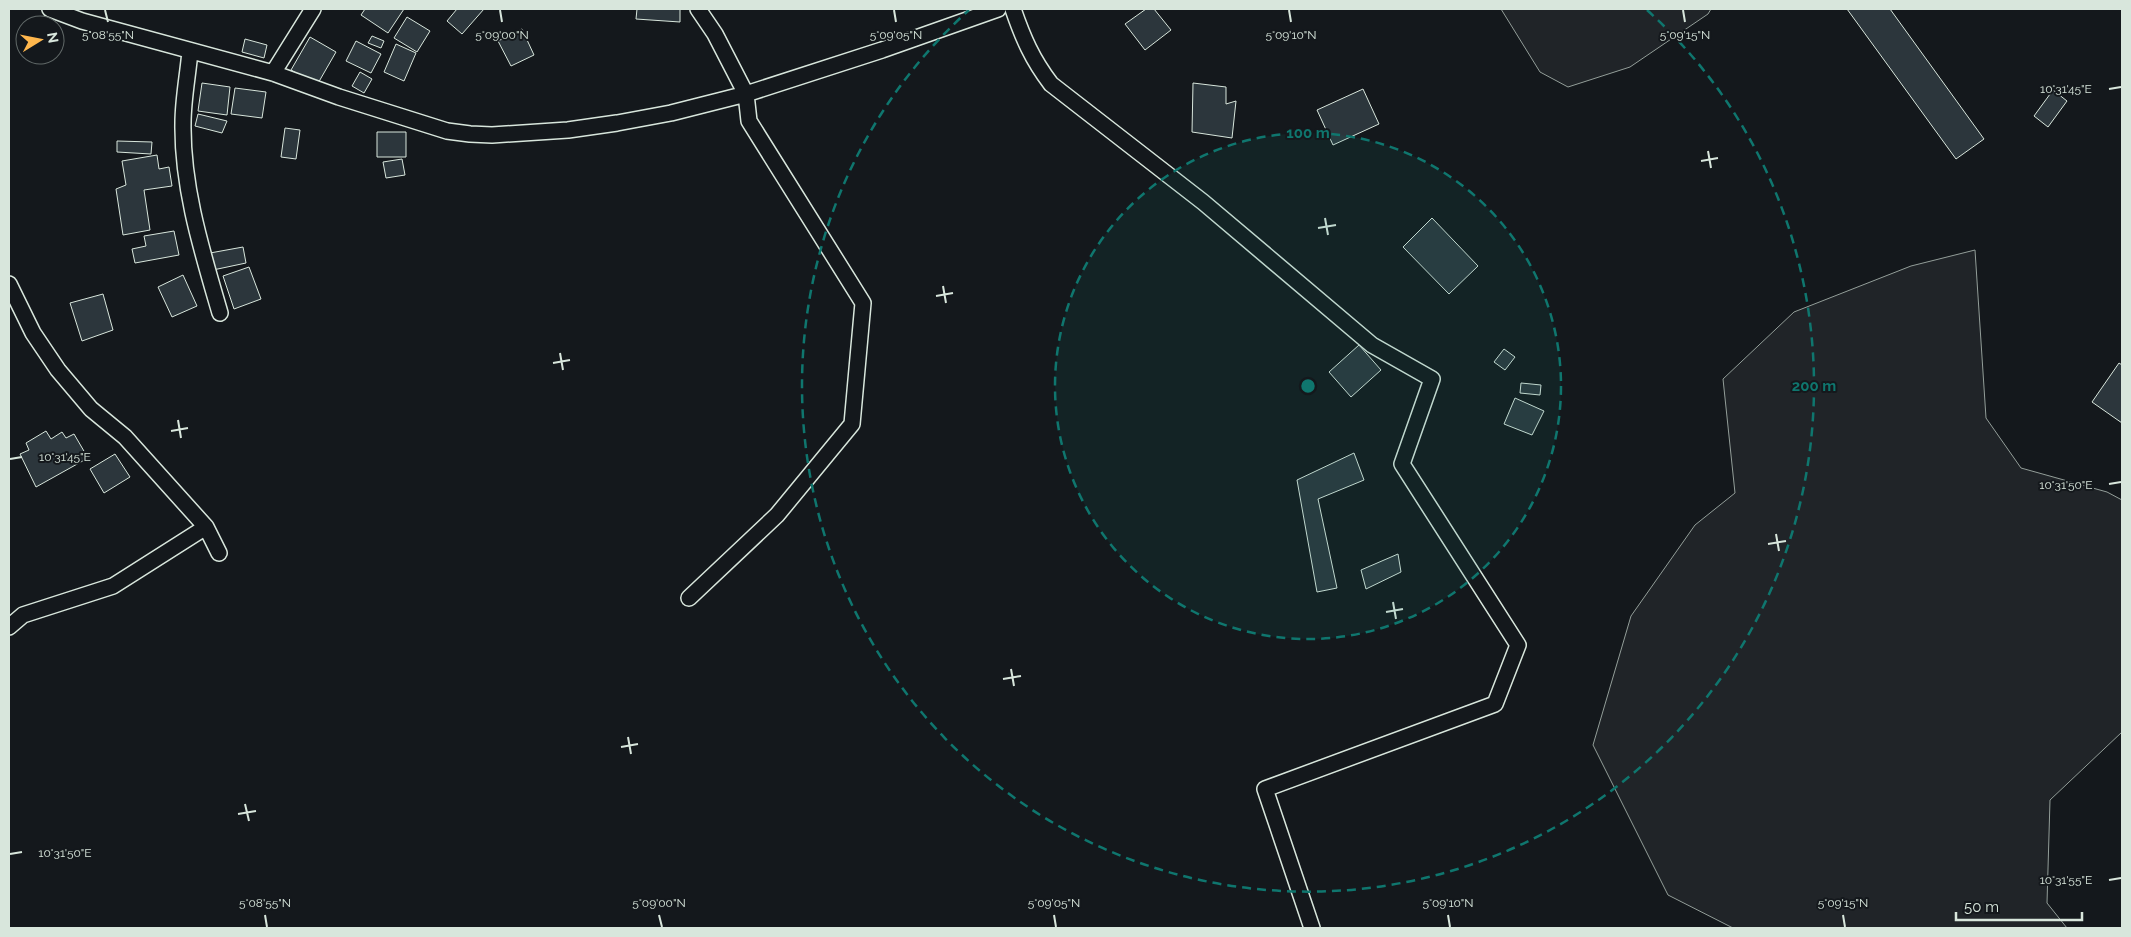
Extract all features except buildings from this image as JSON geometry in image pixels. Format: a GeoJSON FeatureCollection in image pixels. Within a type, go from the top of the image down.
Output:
{"type":"FeatureCollection","features":[{"type":"Feature","properties":{"kind":"street"},"geometry":{"type":"LineString","coordinates":[[50,9],[82,21],[273,73],[339,97],[447,131],[492,135],[568,130],[671,113],[746,94],[882,50],[998,9]]}},
{"type":"Feature","properties":{"kind":"street"},"geometry":{"type":"LineString","coordinates":[[273,73],[313,9]]}},
{"type":"Feature","properties":{"kind":"street"},"geometry":{"type":"LineString","coordinates":[[689,598],[777,515],[852,424],[863,303],[749,121],[746,94],[715,34],[698,9]]}},
{"type":"Feature","properties":{"kind":"street"},"geometry":{"type":"LineString","coordinates":[[1013,9],[1026,46],[1051,84],[1204,202],[1372,345],[1432,379],[1402,464],[1518,645],[1495,704],[1266,789],[1312,928]]}},
{"type":"Feature","properties":{"kind":"street"},"geometry":{"type":"LineString","coordinates":[[190,51],[183,123],[186,177],[195,226],[220,313]]}},
{"type":"Feature","properties":{"kind":"street"},"geometry":{"type":"LineString","coordinates":[[9,284],[33,333],[58,370],[91,409],[125,437],[206,527],[219,553]]}},
{"type":"Feature","properties":{"kind":"street"},"geometry":{"type":"LineString","coordinates":[[9,627],[23,615],[113,586],[206,527]]}},
{"type":"Feature","properties":{"kind":"shaded area"},"geometry":{"type":"Polygon","coordinates":[[[1501,9],[1711,9],[1708,14],[1630,67],[1568,87],[1540,72],[1501,9]]]}},
{"type":"Feature","properties":{"kind":"shaded area"},"geometry":{"type":"Polygon","coordinates":[[[1975,250],[1986,418],[2021,468],[2107,492],[2122,500],[2122,732],[2050,800],[2047,903],[2067,928],[1733,928],[1668,895],[1593,745],[1631,616],[1695,525],[1735,493],[1723,379],[1794,312],[1911,266],[1975,250]]]}}]}
